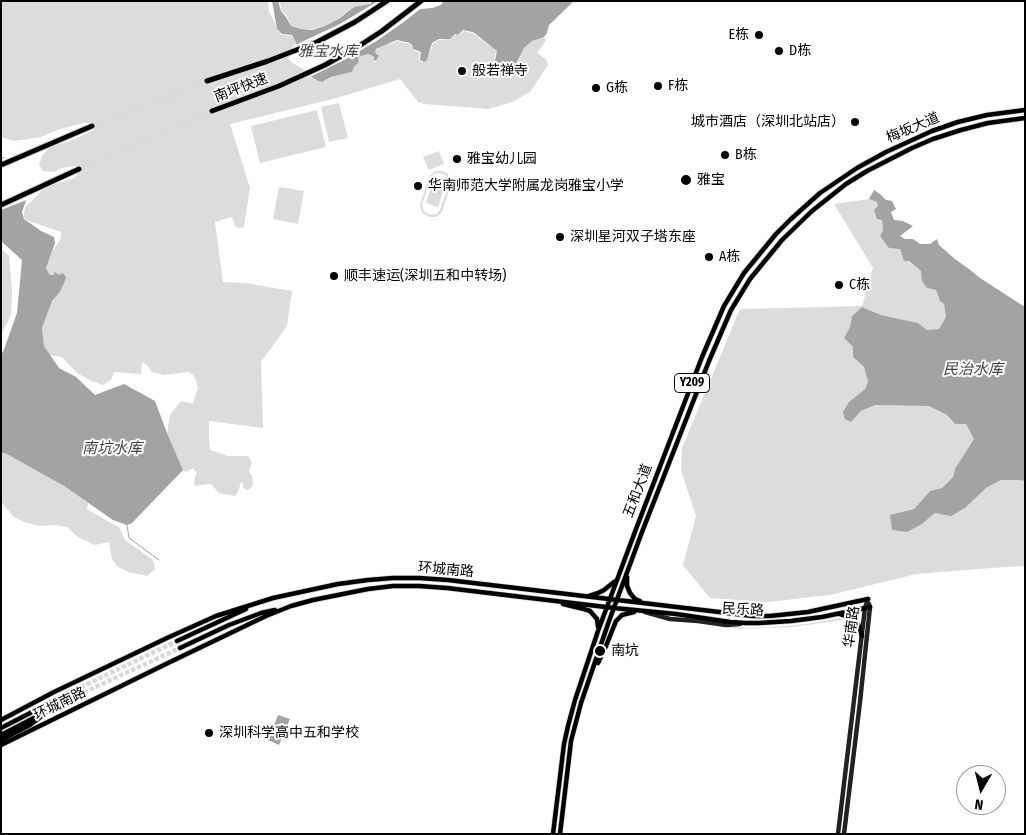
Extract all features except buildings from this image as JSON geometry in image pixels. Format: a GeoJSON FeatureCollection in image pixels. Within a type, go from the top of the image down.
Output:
{"type":"FeatureCollection","features":[{"type":"Feature","properties":{"kind":"highway","name":"南坪快速"},"geometry":{"type":"LineString","coordinates":[[207,81],[297,50],[355,22],[387,1]]}},
{"type":"Feature","properties":{"kind":"highway","name":"南坪快速"},"geometry":{"type":"LineString","coordinates":[[212,111],[279,86],[318,68],[359,46],[421,1]]}},
{"type":"Feature","properties":{"kind":"highway"},"geometry":{"type":"LineString","coordinates":[[1,165],[92,126]]}},
{"type":"Feature","properties":{"kind":"highway"},"geometry":{"type":"LineString","coordinates":[[1,205],[79,169]]}},
{"type":"Feature","properties":{"kind":"main road","name":"梅坂大道"},"geometry":{"type":"LineString","coordinates":[[820,193],[857,168],[886,152],[932,131],[987,115],[1025,110]]}},
{"type":"Feature","properties":{"kind":"main road","name":"梅坂大道"},"geometry":{"type":"LineString","coordinates":[[828,197],[867,171],[933,139],[988,123],[1025,118]]}},
{"type":"Feature","properties":{"kind":"main road","name":"五和大道"},"geometry":{"type":"LineString","coordinates":[[553,834],[564,744],[575,700],[606,607],[702,357],[724,306],[744,273],[776,234],[820,193]]}},
{"type":"Feature","properties":{"kind":"main road","name":"五和大道"},"geometry":{"type":"LineString","coordinates":[[560,834],[571,741],[582,703],[628,570],[730,310],[750,279],[766,259],[797,225],[828,197]]}},
{"type":"Feature","properties":{"kind":"main road"},"geometry":{"type":"LineString","coordinates":[[628,570],[627,582],[630,593],[635,599],[646,604]]}},
{"type":"Feature","properties":{"kind":"main road"},"geometry":{"type":"LineString","coordinates":[[582,596],[604,590],[614,583],[618,577]]}},
{"type":"Feature","properties":{"kind":"main road","name":"环城南路"},"geometry":{"type":"LineString","coordinates":[[1,720],[54,692],[199,624],[244,606],[338,584],[393,578],[419,578],[617,601]]}},
{"type":"Feature","properties":{"kind":"main road","name":"环城南路"},"geometry":{"type":"LineString","coordinates":[[180,648],[261,613],[313,600],[393,586],[447,588],[614,608]]}},
{"type":"Feature","properties":{"kind":"main road"},"geometry":{"type":"LineString","coordinates":[[554,593],[553,601],[590,611],[596,619],[598,631]]}},
{"type":"Feature","properties":{"kind":"main road","name":"环城南路"},"geometry":{"type":"LineString","coordinates":[[177,641],[274,598]]}},
{"type":"Feature","properties":{"kind":"main road","name":"民乐路"},"geometry":{"type":"LineString","coordinates":[[617,601],[736,615],[770,616],[827,608],[868,599]]}},
{"type":"Feature","properties":{"kind":"main road","name":"华南路"},"geometry":{"type":"LineString","coordinates":[[844,834],[860,702],[868,599]]}},
{"type":"Feature","properties":{"kind":"main road","name":"环城南路"},"geometry":{"type":"LineString","coordinates":[[1,745],[244,626],[291,606]]}},
{"type":"Feature","properties":{"kind":"main road","name":"民乐路"},"geometry":{"type":"LineString","coordinates":[[614,608],[746,623],[776,622],[867,608]]}},
{"type":"Feature","properties":{"kind":"main road","name":"华南路"},"geometry":{"type":"LineString","coordinates":[[838,834],[867,608]]}},
{"type":"Feature","properties":{"kind":"main road"},"geometry":{"type":"LineString","coordinates":[[590,680],[616,621],[625,614],[641,610]]}},
{"type":"Feature","properties":{"kind":"main road"},"geometry":{"type":"LineString","coordinates":[[836,614],[854,620],[859,626],[862,636]]}},
{"type":"Feature","properties":{"kind":"main road","name":"环城南路"},"geometry":{"type":"LineString","coordinates":[[1,726],[76,690]]}},
{"type":"Feature","properties":{"kind":"main road","name":"环城南路"},"geometry":{"type":"LineString","coordinates":[[1,735],[78,695]]}},
{"type":"Feature","properties":{"kind":"main road"},"geometry":{"type":"LineString","coordinates":[[1,740],[30,725],[54,708]]}},
{"type":"Feature","properties":{"kind":"shaded area"},"geometry":{"type":"Polygon","coordinates":[[[1,1],[268,1],[269,12],[281,35],[292,36],[296,42],[295,48],[308,76],[322,82],[332,77],[352,72],[359,62],[358,58],[361,56],[369,54],[374,58],[374,62],[376,62],[379,56],[375,51],[397,41],[411,45],[413,50],[420,53],[419,61],[424,62],[427,60],[433,44],[439,40],[450,39],[464,31],[472,33],[497,51],[491,74],[494,77],[507,78],[511,76],[524,48],[532,41],[544,37],[546,40],[537,53],[546,59],[548,65],[530,92],[512,102],[489,109],[418,102],[400,79],[333,99],[230,124],[250,188],[244,227],[239,228],[235,226],[232,217],[215,222],[223,282],[245,283],[292,291],[287,326],[261,362],[263,428],[209,421],[210,450],[228,456],[248,456],[252,463],[249,471],[252,476],[253,485],[250,489],[246,490],[241,482],[235,496],[219,493],[211,484],[195,486],[195,476],[197,473],[193,468],[186,472],[183,470],[167,433],[170,415],[180,402],[193,404],[198,387],[194,376],[189,372],[164,375],[152,372],[142,362],[141,374],[114,372],[111,380],[103,385],[77,373],[62,357],[50,355],[44,346],[42,328],[52,301],[60,292],[60,275],[50,275],[46,267],[52,252],[61,238],[61,232],[29,221],[24,218],[24,212],[26,207],[45,187],[75,178],[79,170],[76,166],[62,168],[54,172],[43,171],[39,165],[42,156],[50,147],[70,141],[94,130],[93,123],[84,123],[60,129],[41,137],[14,141],[1,137],[1,1]]]}},
{"type":"Feature","properties":{"kind":"shaded area"},"geometry":{"type":"Polygon","coordinates":[[[279,1],[373,1],[369,4],[354,7],[325,26],[301,29],[291,26],[287,16],[282,11],[279,1]]]}},
{"type":"Feature","properties":{"kind":"shaded area"},"geometry":{"type":"Polygon","coordinates":[[[339,103],[348,138],[329,142],[321,107],[339,103]]]}},
{"type":"Feature","properties":{"kind":"shaded area"},"geometry":{"type":"Polygon","coordinates":[[[317,110],[326,147],[260,163],[251,126],[317,110]]]}},
{"type":"Feature","properties":{"kind":"shaded area"},"geometry":{"type":"Polygon","coordinates":[[[439,151],[444,164],[429,170],[423,157],[439,151]]]}},
{"type":"Feature","properties":{"kind":"shaded area"},"geometry":{"type":"Polygon","coordinates":[[[435,171],[441,171],[447,173],[450,178],[451,184],[442,212],[436,217],[430,217],[422,213],[420,205],[429,177],[435,171]],[[436,173],[432,176],[422,205],[424,211],[430,215],[437,214],[440,210],[449,184],[448,179],[441,173],[436,173]]]}},
{"type":"Feature","properties":{"kind":"shaded area"},"geometry":{"type":"Polygon","coordinates":[[[433,181],[445,185],[438,207],[426,203],[433,181]]]}},
{"type":"Feature","properties":{"kind":"shaded area"},"geometry":{"type":"Polygon","coordinates":[[[279,187],[304,191],[298,224],[273,219],[279,187]]]}},
{"type":"Feature","properties":{"kind":"shaded area"},"geometry":{"type":"Polygon","coordinates":[[[869,199],[877,202],[878,206],[874,210],[882,220],[883,231],[900,249],[908,261],[921,271],[927,288],[936,290],[940,301],[944,304],[946,317],[939,329],[927,330],[918,323],[881,315],[862,307],[852,316],[850,327],[844,338],[853,347],[853,357],[864,367],[868,382],[865,389],[849,402],[851,421],[861,411],[875,405],[929,406],[947,415],[955,424],[966,424],[975,439],[955,469],[953,477],[942,488],[930,491],[914,509],[908,510],[922,524],[935,513],[965,508],[986,488],[1001,480],[1025,481],[1025,566],[916,574],[830,595],[768,602],[710,598],[683,565],[696,516],[681,470],[682,448],[740,309],[862,306],[873,268],[834,204],[869,199]]]}},
{"type":"Feature","properties":{"kind":"shaded area"},"geometry":{"type":"Polygon","coordinates":[[[1,249],[9,256],[12,290],[11,315],[1,335],[1,249]]]}},
{"type":"Feature","properties":{"kind":"shaded area"},"geometry":{"type":"Polygon","coordinates":[[[1,453],[5,453],[64,486],[88,503],[87,509],[119,527],[125,540],[153,560],[155,569],[147,576],[129,572],[118,567],[112,559],[109,542],[95,545],[78,537],[67,527],[54,525],[39,526],[14,517],[1,502],[1,453]]]}},
{"type":"Feature","properties":{"kind":"shaded area"},"geometry":{"type":"Polygon","coordinates":[[[841,618],[842,620],[792,627],[742,629],[722,627],[774,627],[841,618]]]}},
{"type":"Feature","properties":{"kind":"water","name":"雅宝水库"},"geometry":{"type":"Polygon","coordinates":[[[272,1],[278,1],[281,11],[291,26],[312,30],[340,18],[354,7],[370,4],[374,1],[406,1],[412,9],[421,9],[441,5],[444,1],[574,1],[549,25],[544,37],[532,41],[524,48],[511,76],[497,77],[492,75],[497,51],[473,32],[463,30],[450,39],[439,39],[432,43],[427,60],[424,62],[420,60],[421,52],[413,49],[412,45],[408,42],[397,40],[376,49],[375,52],[379,56],[376,61],[369,54],[361,56],[358,58],[359,62],[352,72],[331,77],[322,82],[308,75],[292,35],[282,34],[277,29],[272,1]]]}},
{"type":"Feature","properties":{"kind":"water","name":"南坑水库"},"geometry":{"type":"Polygon","coordinates":[[[1,157],[9,158],[19,186],[27,198],[22,212],[24,219],[41,231],[54,237],[55,243],[46,268],[50,275],[53,275],[55,272],[59,275],[62,273],[66,278],[60,292],[52,301],[42,328],[44,346],[59,368],[76,377],[95,395],[124,384],[155,401],[183,470],[132,523],[127,525],[113,520],[64,486],[5,453],[1,453],[1,354],[17,313],[22,260],[1,241],[1,157]]]}},
{"type":"Feature","properties":{"kind":"water","name":"民治水库"},"geometry":{"type":"Polygon","coordinates":[[[874,190],[886,200],[892,201],[896,209],[891,212],[894,220],[903,221],[913,226],[900,236],[905,239],[913,239],[920,244],[930,244],[937,239],[939,245],[955,259],[980,278],[1025,307],[1025,481],[1001,480],[986,488],[965,508],[951,516],[935,513],[922,524],[907,532],[892,530],[890,515],[914,509],[930,491],[942,488],[953,477],[955,469],[974,439],[966,424],[955,424],[947,415],[929,406],[875,405],[861,411],[851,422],[845,419],[843,412],[849,402],[865,389],[868,382],[864,367],[853,357],[853,347],[844,338],[850,327],[852,316],[862,307],[881,315],[918,323],[927,330],[939,329],[946,317],[944,304],[940,301],[936,290],[927,288],[922,281],[921,271],[909,261],[904,261],[900,249],[889,248],[880,236],[883,231],[882,220],[877,219],[874,210],[878,206],[877,202],[869,199],[874,190]]]}},
{"type":"Feature","properties":{"kind":"water"},"geometry":{"type":"Polygon","coordinates":[[[278,715],[290,719],[279,745],[268,740],[278,715]]]}},
{"type":"Feature","properties":{"kind":"pier"},"geometry":{"type":"Polygon","coordinates":[[[378,1],[409,1],[414,7],[424,6],[378,40],[348,58],[308,78],[302,68],[289,60],[288,54],[293,46],[340,24],[378,1]]]}},
{"type":"Feature","properties":{"kind":"pier"},"geometry":{"type":"Polygon","coordinates":[[[10,156],[22,162],[21,185],[29,199],[1,210],[1,159],[10,156]]]}},
{"type":"Feature","properties":{"kind":"waterway"},"geometry":{"type":"LineString","coordinates":[[127,525],[129,538],[159,560]]}},
{"type":"Feature","properties":{"kind":"tunnel"},"geometry":{"type":"LineString","coordinates":[[92,126],[207,81]]}},
{"type":"Feature","properties":{"kind":"tunnel"},"geometry":{"type":"LineString","coordinates":[[79,169],[212,111]]}},
{"type":"Feature","properties":{"kind":"tunnel"},"geometry":{"type":"LineString","coordinates":[[75,690],[177,641]]}},
{"type":"Feature","properties":{"kind":"tunnel"},"geometry":{"type":"LineString","coordinates":[[78,695],[180,648]]}},
{"type":"Feature","properties":{"kind":"place","name":"E栋"},"geometry":{"type":"Point","coordinates":[759,35]}},
{"type":"Feature","properties":{"kind":"place","name":"D栋"},"geometry":{"type":"Point","coordinates":[779,51]}},
{"type":"Feature","properties":{"kind":"place","name":"般若禅寺"},"geometry":{"type":"Point","coordinates":[462,71]}},
{"type":"Feature","properties":{"kind":"place","name":"F栋"},"geometry":{"type":"Point","coordinates":[658,86]}},
{"type":"Feature","properties":{"kind":"place","name":"G栋"},"geometry":{"type":"Point","coordinates":[596,88]}},
{"type":"Feature","properties":{"kind":"place","name":"城市酒店（深圳北站店）"},"geometry":{"type":"Point","coordinates":[855,122]}},
{"type":"Feature","properties":{"kind":"place","name":"B栋"},"geometry":{"type":"Point","coordinates":[725,155]}},
{"type":"Feature","properties":{"kind":"place","name":"雅宝幼儿园"},"geometry":{"type":"Point","coordinates":[457,159]}},
{"type":"Feature","properties":{"kind":"place","name":"雅宝"},"geometry":{"type":"Point","coordinates":[686,180]}},
{"type":"Feature","properties":{"kind":"place","name":"华南师范大学附属龙岗雅宝小学"},"geometry":{"type":"Point","coordinates":[418,186]}},
{"type":"Feature","properties":{"kind":"place","name":"深圳星河双子塔东座"},"geometry":{"type":"Point","coordinates":[560,237]}},
{"type":"Feature","properties":{"kind":"place","name":"A栋"},"geometry":{"type":"Point","coordinates":[709,257]}},
{"type":"Feature","properties":{"kind":"place","name":"顺丰速运(深圳五和中转场)"},"geometry":{"type":"Point","coordinates":[334,276]}},
{"type":"Feature","properties":{"kind":"place","name":"C栋"},"geometry":{"type":"Point","coordinates":[839,285]}},
{"type":"Feature","properties":{"kind":"place","name":"南坑"},"geometry":{"type":"Point","coordinates":[600,651]}},
{"type":"Feature","properties":{"kind":"place","name":"深圳科学高中五和学校"},"geometry":{"type":"Point","coordinates":[209,733]}}]}
